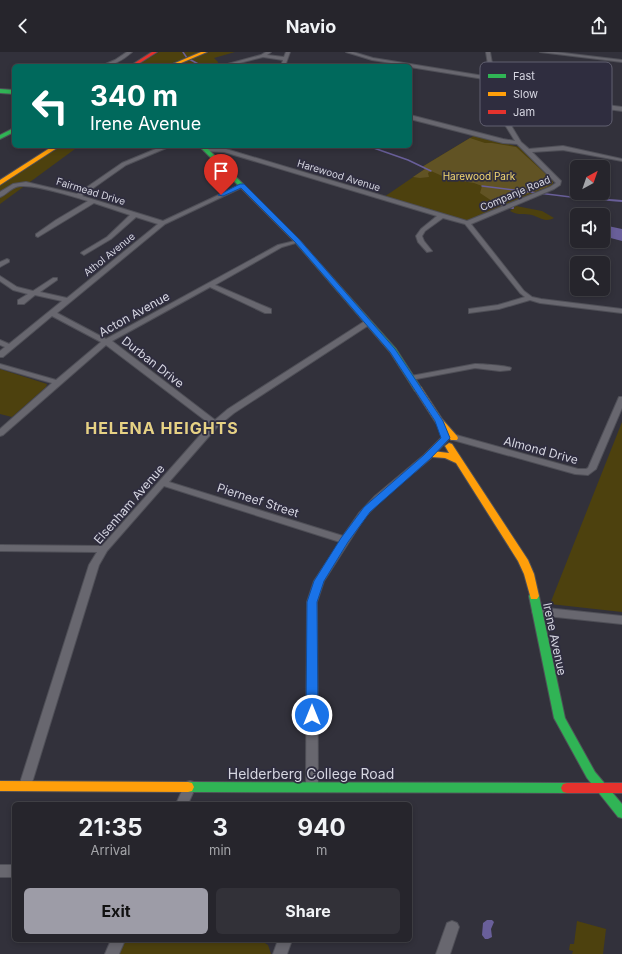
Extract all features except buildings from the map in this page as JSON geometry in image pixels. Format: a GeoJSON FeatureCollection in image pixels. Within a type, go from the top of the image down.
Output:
{"type":"FeatureCollection","features":[{"type":"Feature","properties":{"kind":"street"},"geometry":{"type":"LineString","coordinates":[[109,64],[117,61],[130,52]]}},
{"type":"Feature","properties":{"kind":"street"},"geometry":{"type":"LineString","coordinates":[[126,64],[146,52]]}},
{"type":"Feature","properties":{"kind":"street"},"geometry":{"type":"LineString","coordinates":[[135,64],[155,52]]}},
{"type":"Feature","properties":{"kind":"street"},"geometry":{"type":"LineString","coordinates":[[175,64],[205,52]]}},
{"type":"Feature","properties":{"kind":"street"},"geometry":{"type":"LineString","coordinates":[[230,64],[263,56],[269,52]]}},
{"type":"Feature","properties":{"kind":"street"},"geometry":{"type":"LineString","coordinates":[[285,64],[288,52]]}},
{"type":"Feature","properties":{"kind":"street"},"geometry":{"type":"LineString","coordinates":[[348,52],[372,59],[401,64]]}},
{"type":"Feature","properties":{"kind":"street","name":"Companje Road"},"geometry":{"type":"LineString","coordinates":[[488,52],[489,62]]}},
{"type":"Feature","properties":{"kind":"street"},"geometry":{"type":"LineString","coordinates":[[542,52],[622,61]]}},
{"type":"Feature","properties":{"kind":"street"},"geometry":{"type":"LineString","coordinates":[[263,56],[286,59]]}},
{"type":"Feature","properties":{"kind":"street"},"geometry":{"type":"LineString","coordinates":[[412,66],[480,77]]}},
{"type":"Feature","properties":{"kind":"street"},"geometry":{"type":"LineString","coordinates":[[0,91],[12,91]]}},
{"type":"Feature","properties":{"kind":"street"},"geometry":{"type":"LineString","coordinates":[[612,108],[622,109]]}},
{"type":"Feature","properties":{"kind":"street"},"geometry":{"type":"LineString","coordinates":[[412,118],[503,141],[519,143]]}},
{"type":"Feature","properties":{"kind":"street"},"geometry":{"type":"LineString","coordinates":[[0,132],[12,125]]}},
{"type":"Feature","properties":{"kind":"street","name":"Companje Road"},"geometry":{"type":"LineString","coordinates":[[467,223],[552,188],[558,184],[557,180],[519,143],[509,126]]}},
{"type":"Feature","properties":{"kind":"street"},"geometry":{"type":"LineString","coordinates":[[0,137],[12,131]]}},
{"type":"Feature","properties":{"kind":"street"},"geometry":{"type":"LineString","coordinates":[[0,183],[54,148]]}},
{"type":"Feature","properties":{"kind":"street"},"geometry":{"type":"LineString","coordinates":[[78,196],[127,162],[163,148]]}},
{"type":"Feature","properties":{"kind":"street","name":"Irene Avenue"},"geometry":{"type":"LineString","coordinates":[[204,148],[297,241],[392,351],[439,421],[456,450],[464,469]]}},
{"type":"Feature","properties":{"kind":"street","name":"Harewood Avenue"},"geometry":{"type":"LineString","coordinates":[[204,148],[229,151],[467,223]]}},
{"type":"Feature","properties":{"kind":"street"},"geometry":{"type":"LineString","coordinates":[[527,151],[563,148],[620,160]]}},
{"type":"Feature","properties":{"kind":"street","name":"Fairmead Drive"},"geometry":{"type":"LineString","coordinates":[[0,195],[18,184],[26,184],[78,196],[163,223]]}},
{"type":"Feature","properties":{"kind":"street","name":"Athol Avenue"},"geometry":{"type":"LineString","coordinates":[[0,354],[163,223],[242,186]]}},
{"type":"Feature","properties":{"kind":"street"},"geometry":{"type":"LineString","coordinates":[[38,235],[58,221],[93,201]]}},
{"type":"Feature","properties":{"kind":"street"},"geometry":{"type":"LineString","coordinates":[[84,253],[108,238],[135,214]]}},
{"type":"Feature","properties":{"kind":"street"},"geometry":{"type":"LineString","coordinates":[[429,251],[418,236],[442,216]]}},
{"type":"Feature","properties":{"kind":"street"},"geometry":{"type":"LineString","coordinates":[[467,223],[522,292],[530,298],[622,311]]}},
{"type":"Feature","properties":{"kind":"street","name":"Acton Avenue"},"geometry":{"type":"LineString","coordinates":[[0,433],[56,382],[106,341],[280,246],[297,241]]}},
{"type":"Feature","properties":{"kind":"street"},"geometry":{"type":"LineString","coordinates":[[0,265],[7,261]]}},
{"type":"Feature","properties":{"kind":"street"},"geometry":{"type":"LineString","coordinates":[[0,278],[15,289],[68,300]]}},
{"type":"Feature","properties":{"kind":"street"},"geometry":{"type":"LineString","coordinates":[[21,302],[55,279]]}},
{"type":"Feature","properties":{"kind":"street"},"geometry":{"type":"LineString","coordinates":[[210,285],[268,311]]}},
{"type":"Feature","properties":{"kind":"street"},"geometry":{"type":"LineString","coordinates":[[472,311],[499,307],[530,298]]}},
{"type":"Feature","properties":{"kind":"street","name":"Durban Drive"},"geometry":{"type":"LineString","coordinates":[[52,313],[116,347],[215,424]]}},
{"type":"Feature","properties":{"kind":"street","name":"Elsenham Avenue"},"geometry":{"type":"LineString","coordinates":[[25,786],[94,565],[104,549],[215,424],[231,411],[368,323]]}},
{"type":"Feature","properties":{"kind":"street"},"geometry":{"type":"LineString","coordinates":[[0,342],[10,347]]}},
{"type":"Feature","properties":{"kind":"street"},"geometry":{"type":"LineString","coordinates":[[411,378],[481,364],[500,369],[507,368]]}},
{"type":"Feature","properties":{"kind":"street"},"geometry":{"type":"LineString","coordinates":[[0,366],[56,382]]}},
{"type":"Feature","properties":{"kind":"street","name":"Almond Drive"},"geometry":{"type":"LineString","coordinates":[[451,442],[479,445],[578,472],[588,472],[592,470],[622,399]]}},
{"type":"Feature","properties":{"kind":"street"},"geometry":{"type":"LineString","coordinates":[[312,787],[312,602],[319,581],[344,540],[372,504],[430,456],[451,442]]}},
{"type":"Feature","properties":{"kind":"street","name":"Irene Avenue"},"geometry":{"type":"LineString","coordinates":[[451,442],[458,461],[523,560],[529,574],[560,718],[591,775],[622,813]]}},
{"type":"Feature","properties":{"kind":"street"},"geometry":{"type":"LineString","coordinates":[[430,456],[447,455],[458,461]]}},
{"type":"Feature","properties":{"kind":"street","name":"Pierneef Street"},"geometry":{"type":"LineString","coordinates":[[163,483],[344,540]]}},
{"type":"Feature","properties":{"kind":"street"},"geometry":{"type":"LineString","coordinates":[[0,548],[104,549]]}},
{"type":"Feature","properties":{"kind":"street"},"geometry":{"type":"LineString","coordinates":[[537,610],[622,620]]}},
{"type":"Feature","properties":{"kind":"street","name":"Helderberg College Road"},"geometry":{"type":"LineString","coordinates":[[0,786],[622,788]]}},
{"type":"Feature","properties":{"kind":"street"},"geometry":{"type":"LineString","coordinates":[[183,802],[190,786]]}},
{"type":"Feature","properties":{"kind":"street"},"geometry":{"type":"LineString","coordinates":[[0,871],[12,871]]}},
{"type":"Feature","properties":{"kind":"street"},"geometry":{"type":"LineString","coordinates":[[443,954],[452,927]]}},
{"type":"Feature","properties":{"kind":"street"},"geometry":{"type":"LineString","coordinates":[[112,954],[117,942]]}},
{"type":"Feature","properties":{"kind":"green space"},"geometry":{"type":"Polygon","coordinates":[[[159,52],[200,52],[170,64],[139,64],[159,52]]]}},
{"type":"Feature","properties":{"kind":"green space"},"geometry":{"type":"Polygon","coordinates":[[[209,52],[235,52],[214,58],[218,62],[218,64],[179,64],[209,52]]]}},
{"type":"Feature","properties":{"kind":"green space","name":"Harewood Park"},"geometry":{"type":"Polygon","coordinates":[[[475,135],[519,147],[554,180],[552,186],[466,221],[384,197],[425,169],[422,167],[475,135]]]}},
{"type":"Feature","properties":{"kind":"green space"},"geometry":{"type":"Polygon","coordinates":[[[470,138],[485,143],[516,147],[550,178],[553,183],[547,187],[502,203],[492,201],[480,193],[482,186],[474,183],[449,179],[431,171],[428,173],[429,177],[413,177],[425,169],[422,167],[470,138]]]}},
{"type":"Feature","properties":{"kind":"green space"},"geometry":{"type":"Polygon","coordinates":[[[58,148],[76,148],[0,204],[0,185],[58,148]]]}},
{"type":"Feature","properties":{"kind":"green space"},"geometry":{"type":"Polygon","coordinates":[[[516,206],[542,211],[554,218],[545,220],[532,215],[510,211],[516,206]]]}},
{"type":"Feature","properties":{"kind":"green space"},"geometry":{"type":"Polygon","coordinates":[[[0,369],[47,384],[46,387],[12,417],[0,414],[0,369]]]}},
{"type":"Feature","properties":{"kind":"green space"},"geometry":{"type":"Polygon","coordinates":[[[622,422],[622,612],[550,604],[622,422]]]}},
{"type":"Feature","properties":{"kind":"green space"},"geometry":{"type":"Polygon","coordinates":[[[577,921],[606,929],[603,954],[572,954],[573,951],[569,950],[570,944],[574,944],[577,921]]]}},
{"type":"Feature","properties":{"kind":"green space"},"geometry":{"type":"Polygon","coordinates":[[[125,942],[263,942],[268,945],[271,954],[119,954],[125,942]]]}},
{"type":"Feature","properties":{"kind":"shaded area"},"geometry":{"type":"Polygon","coordinates":[[[610,226],[622,229],[622,241],[610,238],[610,226]]]}},
{"type":"Feature","properties":{"kind":"shaded area"},"geometry":{"type":"Polygon","coordinates":[[[487,920],[492,920],[494,922],[491,929],[492,937],[485,939],[482,935],[483,923],[487,920]]]}},
{"type":"Feature","properties":{"kind":"waterway"},"geometry":{"type":"LineString","coordinates":[[183,52],[187,58]]}},
{"type":"Feature","properties":{"kind":"waterway"},"geometry":{"type":"LineString","coordinates":[[189,59],[198,64]]}},
{"type":"Feature","properties":{"kind":"waterway"},"geometry":{"type":"LineString","coordinates":[[374,148],[408,160],[431,171]]}},
{"type":"Feature","properties":{"kind":"waterway"},"geometry":{"type":"LineString","coordinates":[[482,186],[570,197]]}},
{"type":"Feature","properties":{"kind":"waterway"},"geometry":{"type":"LineString","coordinates":[[610,200],[622,201]]}},
{"type":"Feature","properties":{"kind":"waterway"},"geometry":{"type":"LineString","coordinates":[[500,204],[513,208]]}},
{"type":"Feature","properties":{"kind":"traffic: fast"},"geometry":{"type":"LineString","coordinates":[[0,91],[12,92]]}},
{"type":"Feature","properties":{"kind":"traffic: fast"},"geometry":{"type":"LineString","coordinates":[[0,137],[12,131]]}},
{"type":"Feature","properties":{"kind":"traffic: fast"},"geometry":{"type":"LineString","coordinates":[[204,148],[297,241],[393,351],[418,389]]}},
{"type":"Feature","properties":{"kind":"traffic: fast"},"geometry":{"type":"LineString","coordinates":[[534,596],[560,718],[591,775],[622,813]]}},
{"type":"Feature","properties":{"kind":"traffic: fast"},"geometry":{"type":"LineString","coordinates":[[188,787],[567,788]]}},
{"type":"Feature","properties":{"kind":"traffic: slow"},"geometry":{"type":"LineString","coordinates":[[175,64],[205,52]]}},
{"type":"Feature","properties":{"kind":"traffic: slow"},"geometry":{"type":"LineString","coordinates":[[0,183],[54,148]]}},
{"type":"Feature","properties":{"kind":"traffic: slow"},"geometry":{"type":"LineString","coordinates":[[418,389],[439,421],[454,438]]}},
{"type":"Feature","properties":{"kind":"traffic: slow"},"geometry":{"type":"LineString","coordinates":[[449,446],[523,560],[529,574],[534,596]]}},
{"type":"Feature","properties":{"kind":"traffic: slow"},"geometry":{"type":"LineString","coordinates":[[432,454],[447,455],[457,461]]}},
{"type":"Feature","properties":{"kind":"traffic: slow"},"geometry":{"type":"LineString","coordinates":[[0,786],[188,787]]}},
{"type":"Feature","properties":{"kind":"traffic: jam"},"geometry":{"type":"LineString","coordinates":[[135,64],[155,52]]}},
{"type":"Feature","properties":{"kind":"traffic: jam"},"geometry":{"type":"LineString","coordinates":[[567,788],[622,788]]}},
{"type":"Feature","properties":{"kind":"district","name":"HELENA HEIGHTS"},"geometry":{"type":"Point","coordinates":[162,428]}},
{"type":"Feature","properties":{"kind":"route"},"geometry":{"type":"LineString","coordinates":[[221,195],[242,186],[297,241],[392,351],[439,421],[445,438],[442,444],[378,498],[362,515],[344,540],[316,587],[312,602],[312,715]]}}]}
